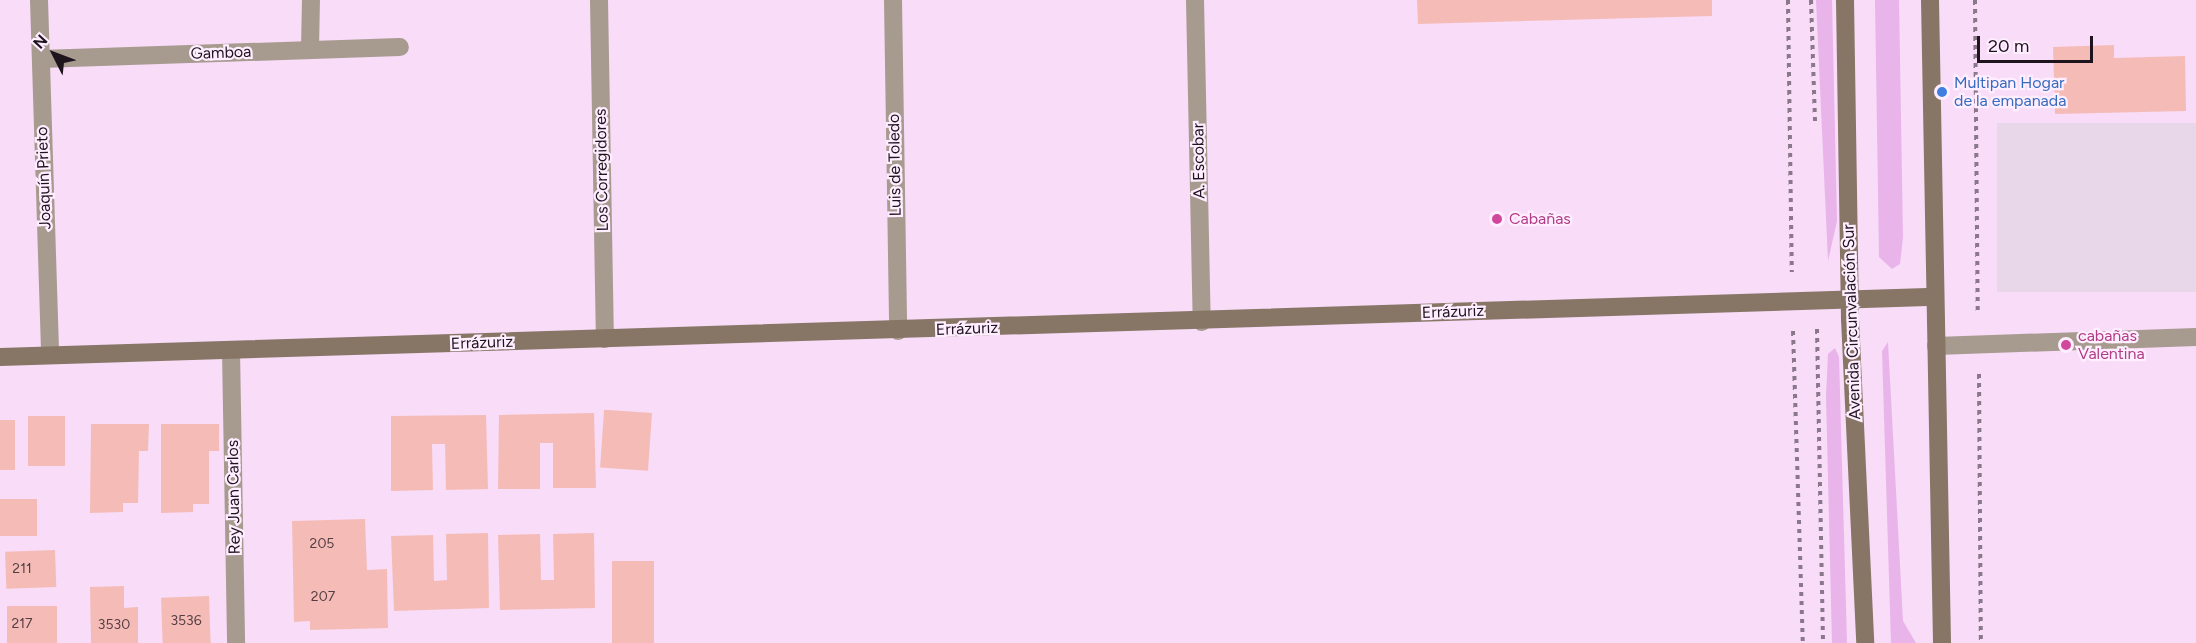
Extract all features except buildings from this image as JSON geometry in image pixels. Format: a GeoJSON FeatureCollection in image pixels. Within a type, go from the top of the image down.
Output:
{"type":"FeatureCollection","features":[{"type":"Feature","properties":{"kind":"street","name":"Joaquín Prieto"},"geometry":{"type":"LineString","coordinates":[[39,0],[50,355]]}},
{"type":"Feature","properties":{"kind":"street"},"geometry":{"type":"LineString","coordinates":[[310,50],[311,0]]}},
{"type":"Feature","properties":{"kind":"street","name":"Los Corregidores"},"geometry":{"type":"LineString","coordinates":[[599,0],[605,339]]}},
{"type":"Feature","properties":{"kind":"street","name":"Luis de Toledo"},"geometry":{"type":"LineString","coordinates":[[893,0],[898,331]]}},
{"type":"Feature","properties":{"kind":"street","name":"A. Escobar"},"geometry":{"type":"LineString","coordinates":[[1196,0],[1202,321]]}},
{"type":"Feature","properties":{"kind":"street","name":"Avenida Circunvalación Sur"},"geometry":{"type":"LineString","coordinates":[[1845,0],[1850,298],[1865,643]]}},
{"type":"Feature","properties":{"kind":"street"},"geometry":{"type":"LineString","coordinates":[[1930,0],[1942,643]]}},
{"type":"Feature","properties":{"kind":"street","name":"Gamboa"},"geometry":{"type":"LineString","coordinates":[[41,59],[400,47]]}},
{"type":"Feature","properties":{"kind":"street","name":"Errázuriz"},"geometry":{"type":"LineString","coordinates":[[0,357],[898,331],[1935,297]]}},
{"type":"Feature","properties":{"kind":"street"},"geometry":{"type":"LineString","coordinates":[[1936,346],[2196,337]]}},
{"type":"Feature","properties":{"kind":"street","name":"Rey Juan Carlos"},"geometry":{"type":"LineString","coordinates":[[231,351],[236,643]]}},
{"type":"Feature","properties":{"kind":"shaded area"},"geometry":{"type":"Polygon","coordinates":[[[1816,0],[1832,0],[1837,221],[1828,261],[1816,0]]]}},
{"type":"Feature","properties":{"kind":"shaded area"},"geometry":{"type":"Polygon","coordinates":[[[1875,0],[1899,0],[1903,237],[1900,264],[1892,269],[1879,257],[1875,0]]]}},
{"type":"Feature","properties":{"kind":"shaded area"},"geometry":{"type":"Polygon","coordinates":[[[1997,123],[2196,123],[2196,292],[1997,292],[1997,123]]]}},
{"type":"Feature","properties":{"kind":"shaded area"},"geometry":{"type":"Polygon","coordinates":[[[1888,342],[1903,621],[1916,643],[1891,643],[1882,351],[1888,342]]]}},
{"type":"Feature","properties":{"kind":"shaded area"},"geometry":{"type":"Polygon","coordinates":[[[1835,348],[1839,357],[1847,643],[1832,643],[1826,396],[1828,354],[1835,348]]]}},
{"type":"Feature","properties":{"kind":"place","name":"Multipan Hogar de la empanada"},"geometry":{"type":"Point","coordinates":[1942,92]}},
{"type":"Feature","properties":{"kind":"place","name":"Cabañas"},"geometry":{"type":"Point","coordinates":[1497,219]}},
{"type":"Feature","properties":{"kind":"place","name":"cabañas Valentina"},"geometry":{"type":"Point","coordinates":[2066,345]}}]}
